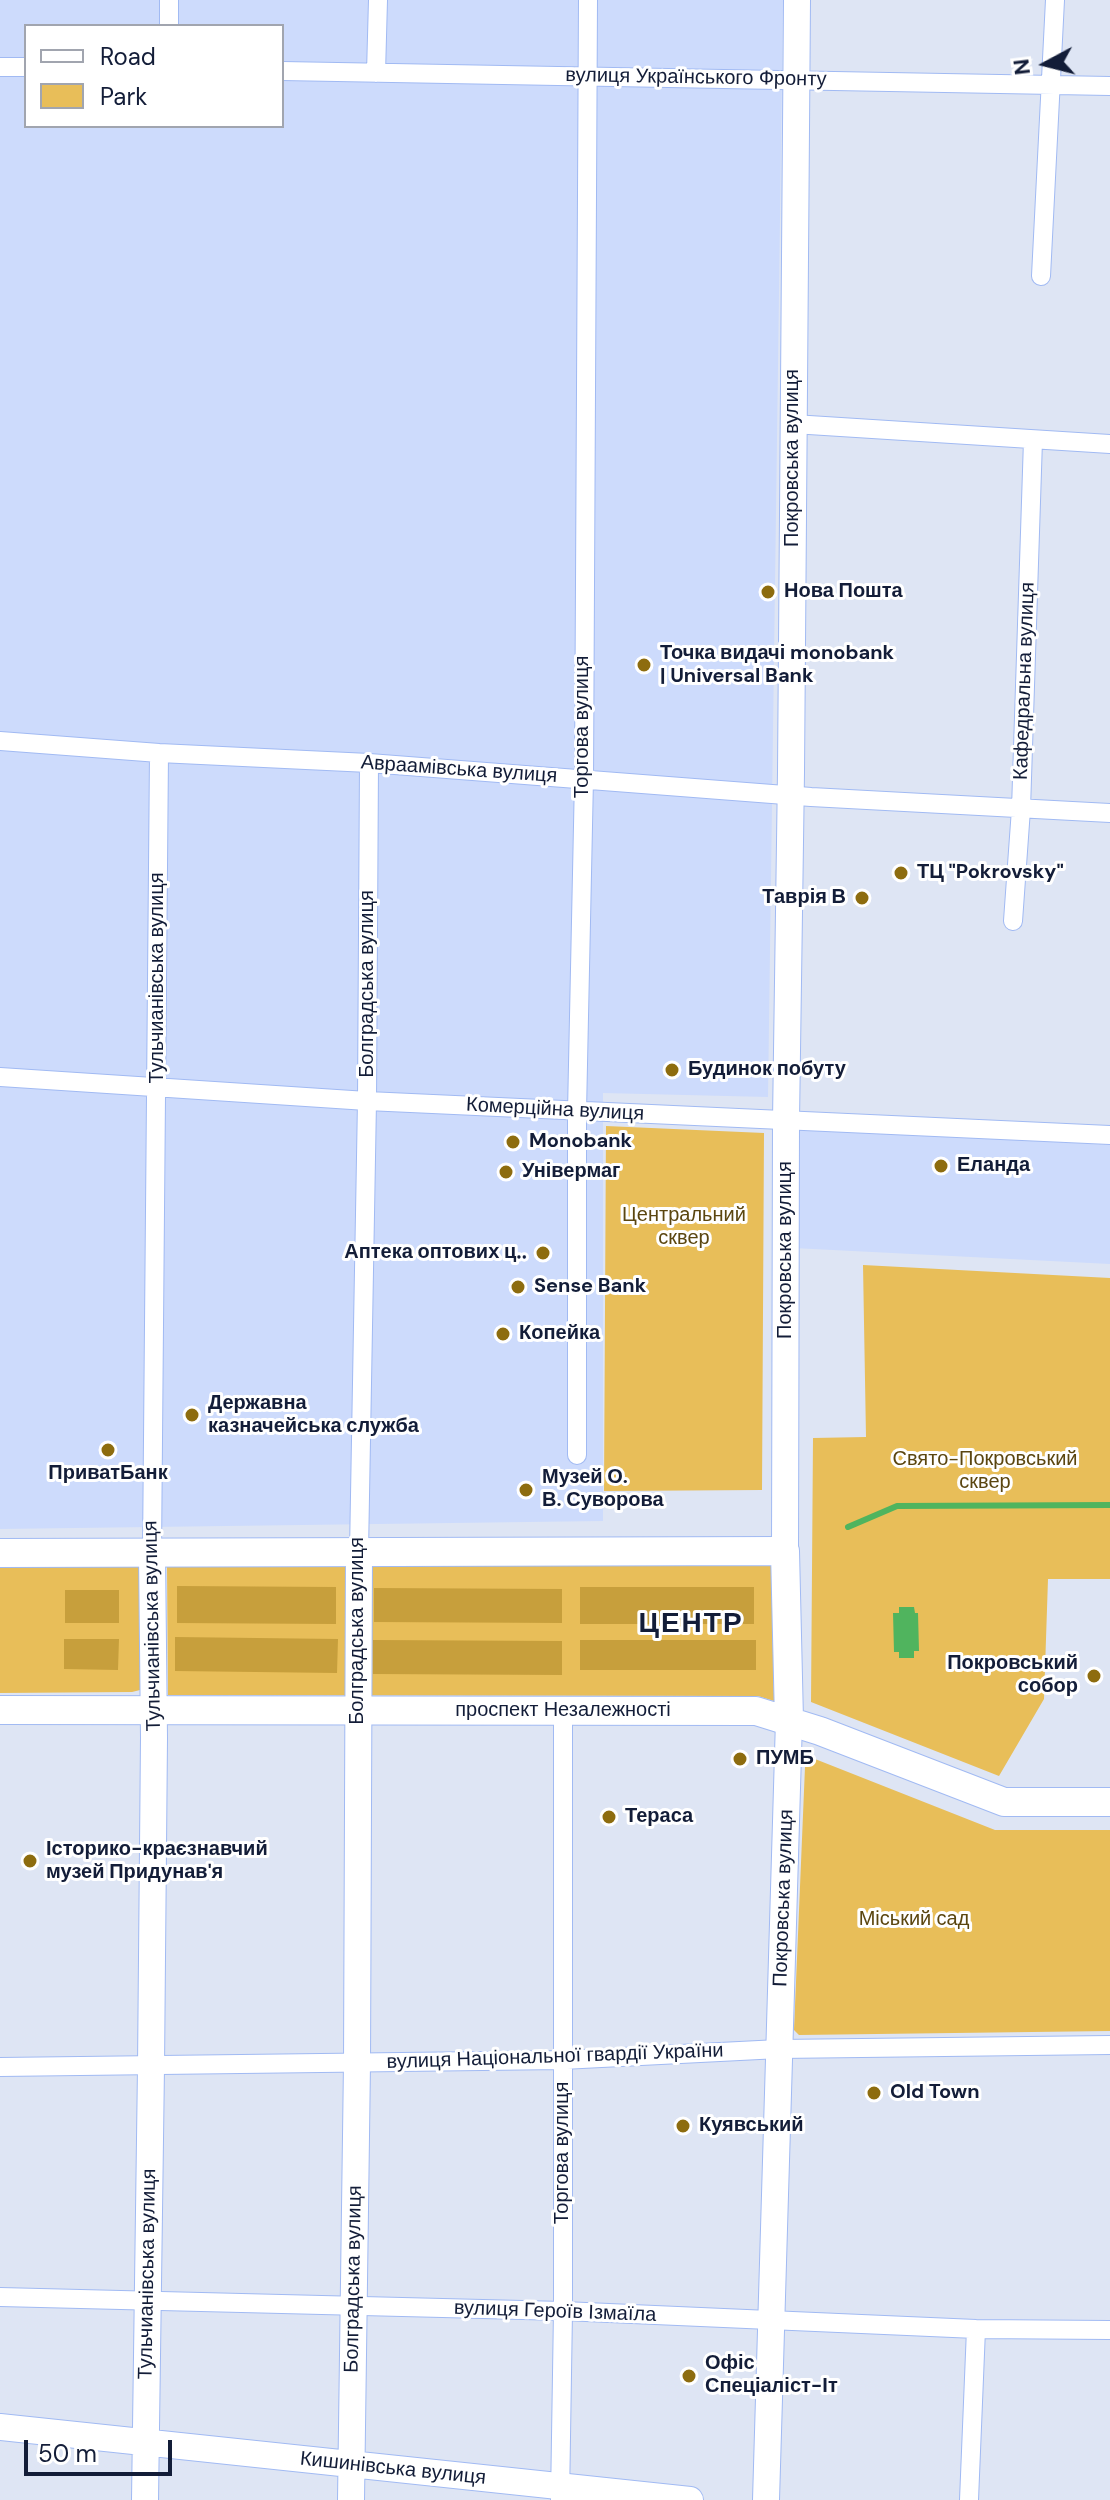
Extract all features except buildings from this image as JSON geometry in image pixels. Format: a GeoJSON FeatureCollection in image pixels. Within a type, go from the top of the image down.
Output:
{"type":"FeatureCollection","features":[{"type":"Feature","properties":{"kind":"main road","name":"Покровська вулиця"},"geometry":{"type":"LineString","coordinates":[[766,2500],[789,1720],[785,1551],[786,1121],[797,0]]}},
{"type":"Feature","properties":{"kind":"main road"},"geometry":{"type":"LineString","coordinates":[[0,1553],[785,1551]]}},
{"type":"Feature","properties":{"kind":"main road","name":"Болградська вулиця"},"geometry":{"type":"LineString","coordinates":[[351,2500],[359,1552]]}},
{"type":"Feature","properties":{"kind":"main road","name":"Тульчианівська вулиця"},"geometry":{"type":"LineString","coordinates":[[145,2500],[151,2067],[152,1553]]}},
{"type":"Feature","properties":{"kind":"main road","name":"проспект Незалежності"},"geometry":{"type":"LineString","coordinates":[[0,1710],[756,1711],[789,1720],[1004,1802],[1110,1802]]}},
{"type":"Feature","properties":{"kind":"main road","name":"Кишинівська вулиця"},"geometry":{"type":"LineString","coordinates":[[0,2427],[351,2465],[560,2493],[690,2500]]}},
{"type":"Feature","properties":{"kind":"street"},"geometry":{"type":"LineString","coordinates":[[169,0],[169,24]]}},
{"type":"Feature","properties":{"kind":"street"},"geometry":{"type":"LineString","coordinates":[[376,73],[378,0]]}},
{"type":"Feature","properties":{"kind":"street","name":"Торгова вулиця"},"geometry":{"type":"LineString","coordinates":[[577,1455],[577,1112],[584,778],[588,0]]}},
{"type":"Feature","properties":{"kind":"street"},"geometry":{"type":"LineString","coordinates":[[1041,276],[1055,0]]}},
{"type":"Feature","properties":{"kind":"street"},"geometry":{"type":"LineString","coordinates":[[0,67],[24,67]]}},
{"type":"Feature","properties":{"kind":"street","name":"вулиця Українського Фронту"},"geometry":{"type":"LineString","coordinates":[[284,71],[1110,86]]}},
{"type":"Feature","properties":{"kind":"street"},"geometry":{"type":"LineString","coordinates":[[793,424],[1110,444]]}},
{"type":"Feature","properties":{"kind":"street","name":"Кафедральна вулиця"},"geometry":{"type":"LineString","coordinates":[[1013,921],[1021,809],[1033,440]]}},
{"type":"Feature","properties":{"kind":"street","name":"Авраамівська вулиця"},"geometry":{"type":"LineString","coordinates":[[0,741],[159,753],[369,763],[791,796],[1110,813]]}},
{"type":"Feature","properties":{"kind":"street","name":"Тульчианівська вулиця"},"geometry":{"type":"LineString","coordinates":[[152,1553],[159,753]]}},
{"type":"Feature","properties":{"kind":"street","name":"Болградська вулиця"},"geometry":{"type":"LineString","coordinates":[[359,1552],[369,763]]}},
{"type":"Feature","properties":{"kind":"street","name":"Комерційна вулиця"},"geometry":{"type":"LineString","coordinates":[[0,1077],[577,1112],[1110,1135]]}},
{"type":"Feature","properties":{"kind":"street","name":"Торгова вулиця"},"geometry":{"type":"LineString","coordinates":[[560,2493],[563,1710]]}},
{"type":"Feature","properties":{"kind":"street","name":"вулиця Національної гвардії України"},"geometry":{"type":"LineString","coordinates":[[0,2067],[562,2060],[779,2049],[1110,2045]]}},
{"type":"Feature","properties":{"kind":"street","name":"вулиця Героїв Ізмаїла"},"geometry":{"type":"LineString","coordinates":[[0,2297],[563,2311],[976,2329],[1110,2330]]}},
{"type":"Feature","properties":{"kind":"street"},"geometry":{"type":"LineString","coordinates":[[969,2500],[976,2329]]}},
{"type":"Feature","properties":{"kind":"shaded area"},"geometry":{"type":"Polygon","coordinates":[[[0,0],[783,0],[768,1097],[603,1093],[603,1521],[0,1529],[0,0]]]}},
{"type":"Feature","properties":{"kind":"shaded area"},"geometry":{"type":"Polygon","coordinates":[[[793,1127],[1110,1145],[1110,1264],[793,1248],[793,1127]]]}},
{"type":"Feature","properties":{"kind":"shaded area"},"geometry":{"type":"Polygon","coordinates":[[[177,1586],[336,1587],[336,1624],[177,1623],[177,1586]]]}},
{"type":"Feature","properties":{"kind":"shaded area"},"geometry":{"type":"Polygon","coordinates":[[[580,1587],[754,1587],[754,1624],[580,1624],[580,1587]]]}},
{"type":"Feature","properties":{"kind":"shaded area"},"geometry":{"type":"Polygon","coordinates":[[[374,1588],[562,1589],[562,1623],[374,1622],[374,1588]]]}},
{"type":"Feature","properties":{"kind":"shaded area"},"geometry":{"type":"Polygon","coordinates":[[[65,1590],[119,1590],[119,1623],[65,1623],[65,1590]]]}},
{"type":"Feature","properties":{"kind":"shaded area"},"geometry":{"type":"Polygon","coordinates":[[[899,1607],[914,1607],[915,1613],[918,1613],[919,1651],[914,1651],[914,1658],[899,1658],[899,1652],[894,1652],[893,1613],[899,1613],[899,1607]]]}},
{"type":"Feature","properties":{"kind":"shaded area"},"geometry":{"type":"Polygon","coordinates":[[[175,1637],[338,1639],[337,1673],[175,1671],[175,1637]]]}},
{"type":"Feature","properties":{"kind":"shaded area"},"geometry":{"type":"Polygon","coordinates":[[[64,1639],[119,1639],[118,1670],[64,1669],[64,1639]]]}},
{"type":"Feature","properties":{"kind":"shaded area"},"geometry":{"type":"Polygon","coordinates":[[[373,1640],[562,1641],[562,1675],[373,1674],[373,1640]]]}},
{"type":"Feature","properties":{"kind":"shaded area"},"geometry":{"type":"Polygon","coordinates":[[[580,1640],[756,1640],[756,1670],[580,1670],[580,1640]]]}},
{"type":"Feature","properties":{"kind":"green space","name":"Центральний сквер"},"geometry":{"type":"Polygon","coordinates":[[[606,1126],[764,1133],[762,1490],[604,1491],[606,1126]]]}},
{"type":"Feature","properties":{"kind":"green space","name":"Свято-Покровський сквер"},"geometry":{"type":"Polygon","coordinates":[[[863,1265],[1110,1278],[1110,1579],[1048,1579],[1044,1699],[999,1776],[811,1702],[813,1438],[866,1437],[863,1265]]]}},
{"type":"Feature","properties":{"kind":"green space"},"geometry":{"type":"Polygon","coordinates":[[[0,1559],[142,1563],[144,1689],[132,1692],[0,1693],[0,1559]]]}},
{"type":"Feature","properties":{"kind":"green space"},"geometry":{"type":"Polygon","coordinates":[[[771,1565],[774,1701],[758,1696],[168,1695],[167,1567],[771,1565]]]}},
{"type":"Feature","properties":{"kind":"green space","name":"Міський сад"},"geometry":{"type":"Polygon","coordinates":[[[815,1759],[995,1830],[1110,1830],[1110,2031],[799,2035],[794,2030],[805,1767],[815,1759]]]}},
{"type":"Feature","properties":{"kind":"waterway"},"geometry":{"type":"LineString","coordinates":[[848,1527],[897,1506],[1110,1505]]}},
{"type":"Feature","properties":{"kind":"place","name":"Нова Пошта"},"geometry":{"type":"Point","coordinates":[768,592]}},
{"type":"Feature","properties":{"kind":"place","name":"Точка видачі monobank | Universal Bank"},"geometry":{"type":"Point","coordinates":[644,665]}},
{"type":"Feature","properties":{"kind":"place","name":"ТЦ \"Pokrovsky\""},"geometry":{"type":"Point","coordinates":[901,873]}},
{"type":"Feature","properties":{"kind":"place","name":"Таврія В"},"geometry":{"type":"Point","coordinates":[862,898]}},
{"type":"Feature","properties":{"kind":"place","name":"Будинок побуту"},"geometry":{"type":"Point","coordinates":[672,1070]}},
{"type":"Feature","properties":{"kind":"place","name":"Monobank"},"geometry":{"type":"Point","coordinates":[513,1142]}},
{"type":"Feature","properties":{"kind":"place","name":"Еланда"},"geometry":{"type":"Point","coordinates":[941,1166]}},
{"type":"Feature","properties":{"kind":"place","name":"Універмаг"},"geometry":{"type":"Point","coordinates":[506,1172]}},
{"type":"Feature","properties":{"kind":"place","name":"Аптека оптових ц‥"},"geometry":{"type":"Point","coordinates":[543,1253]}},
{"type":"Feature","properties":{"kind":"place","name":"Sense Bank"},"geometry":{"type":"Point","coordinates":[518,1287]}},
{"type":"Feature","properties":{"kind":"place","name":"Копейка"},"geometry":{"type":"Point","coordinates":[503,1334]}},
{"type":"Feature","properties":{"kind":"place","name":"Державна казначейська служба"},"geometry":{"type":"Point","coordinates":[192,1415]}},
{"type":"Feature","properties":{"kind":"place","name":"ПриватБанк"},"geometry":{"type":"Point","coordinates":[108,1450]}},
{"type":"Feature","properties":{"kind":"place","name":"Музей О. В. Суворова"},"geometry":{"type":"Point","coordinates":[526,1490]}},
{"type":"Feature","properties":{"kind":"place","name":"Покровський собор"},"geometry":{"type":"Point","coordinates":[1094,1676]}},
{"type":"Feature","properties":{"kind":"place","name":"ПУМБ"},"geometry":{"type":"Point","coordinates":[740,1759]}},
{"type":"Feature","properties":{"kind":"place","name":"Тераса"},"geometry":{"type":"Point","coordinates":[609,1817]}},
{"type":"Feature","properties":{"kind":"place","name":"Історико-краєзнавчий музей Придунав'я"},"geometry":{"type":"Point","coordinates":[30,1861]}},
{"type":"Feature","properties":{"kind":"place","name":"Old Town"},"geometry":{"type":"Point","coordinates":[874,2093]}},
{"type":"Feature","properties":{"kind":"place","name":"Куявський"},"geometry":{"type":"Point","coordinates":[683,2126]}},
{"type":"Feature","properties":{"kind":"place","name":"Офіс Спеціаліст-Іт"},"geometry":{"type":"Point","coordinates":[689,2376]}},
{"type":"Feature","properties":{"kind":"district","name":"ЦЕНТР"},"geometry":{"type":"Point","coordinates":[691,1625]}}]}
